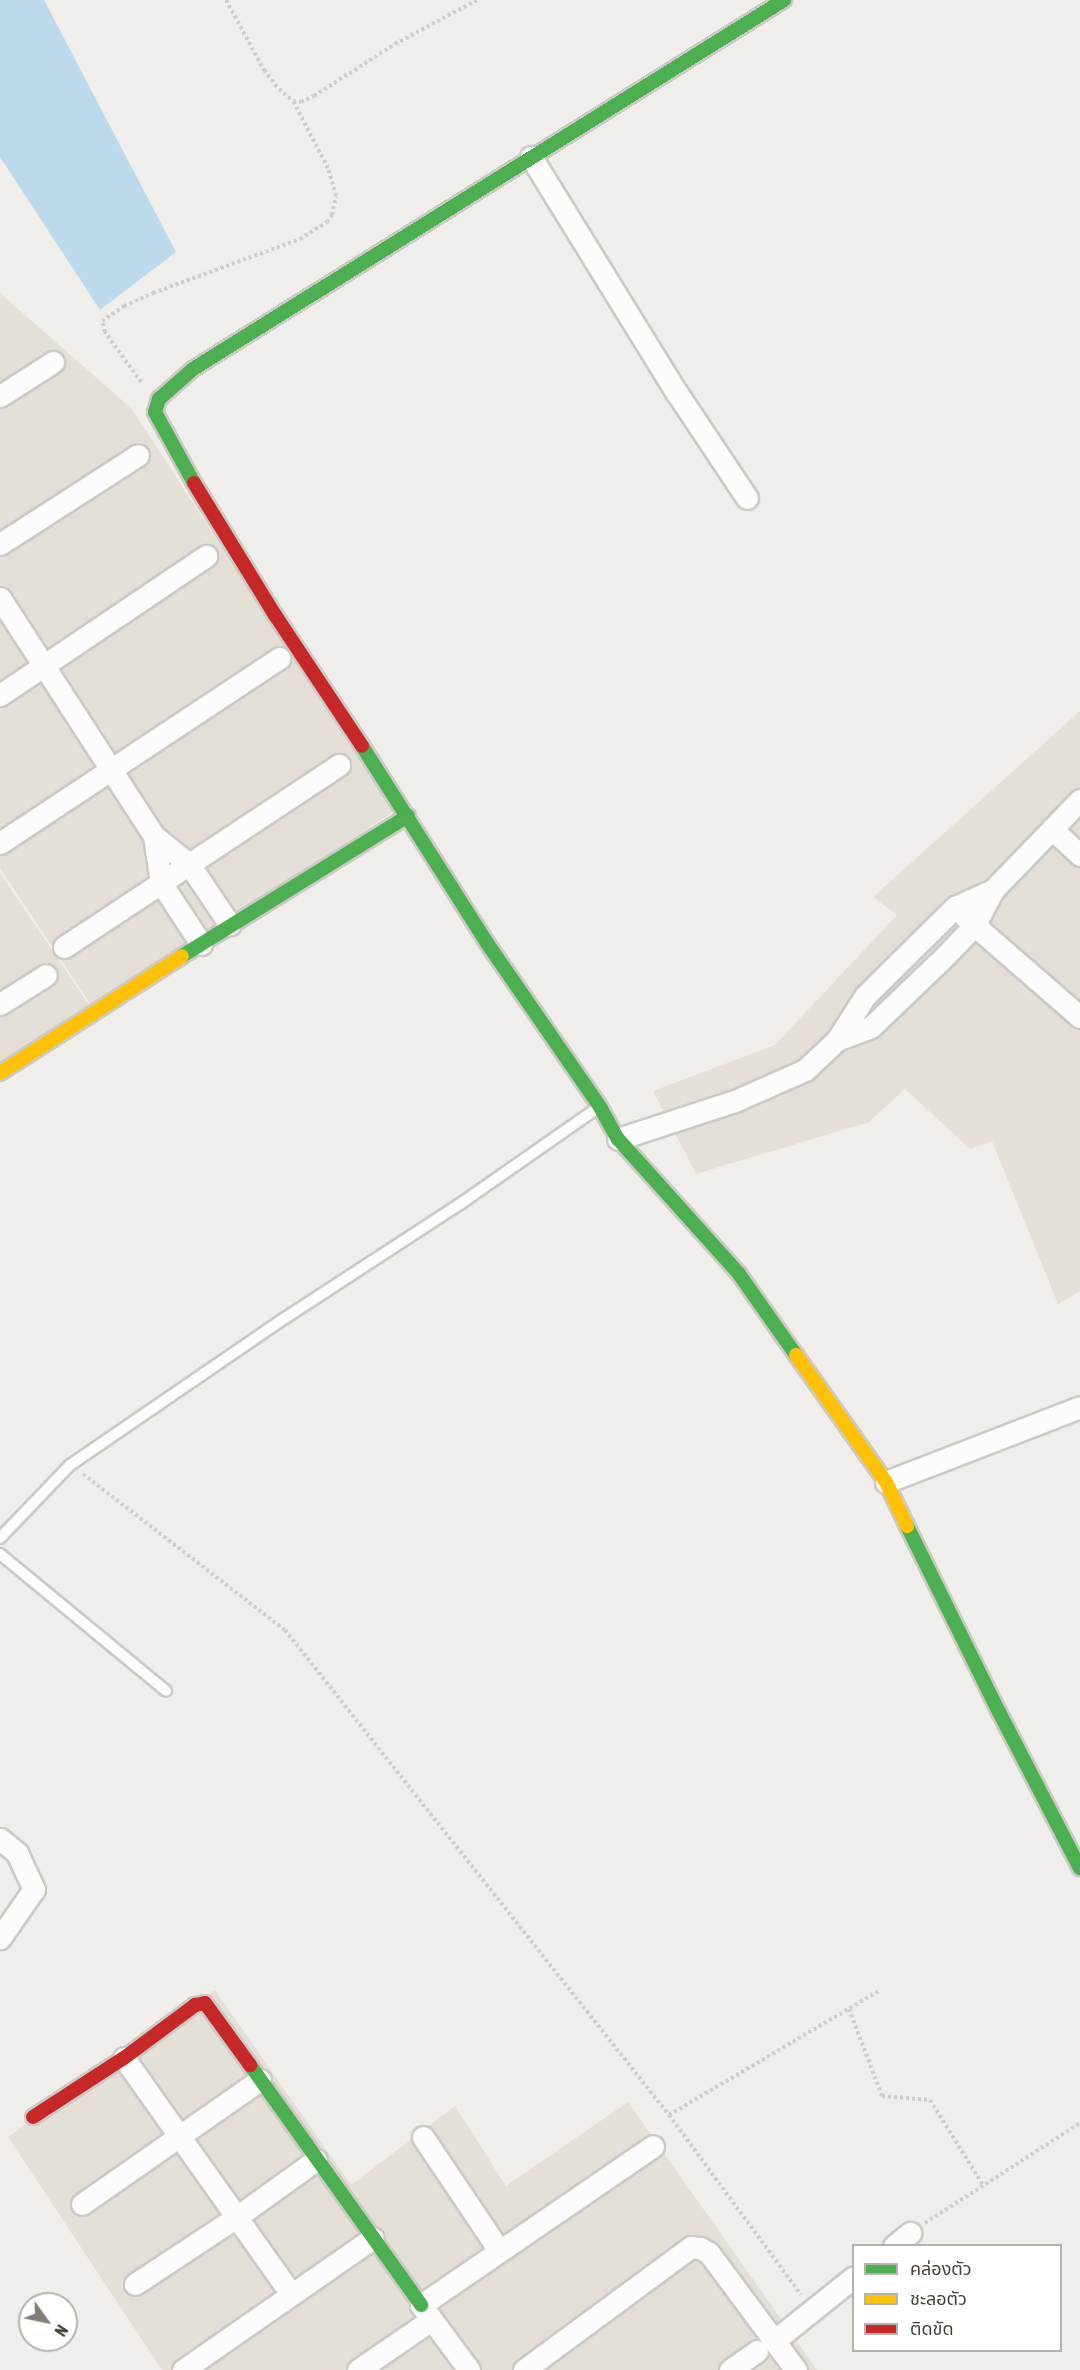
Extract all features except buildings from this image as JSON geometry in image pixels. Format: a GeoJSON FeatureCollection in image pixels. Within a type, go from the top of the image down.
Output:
{"type":"FeatureCollection","features":[{"type":"Feature","properties":{"kind":"street"},"geometry":{"type":"LineString","coordinates":[[784,0],[193,369],[159,399],[155,412],[172,447],[275,615],[408,816],[487,943],[600,1107],[618,1139],[739,1274],[886,1482],[999,1712],[1080,1868]]}},
{"type":"Feature","properties":{"kind":"street"},"geometry":{"type":"LineString","coordinates":[[531,157],[676,393],[747,498]]}},
{"type":"Feature","properties":{"kind":"street"},"geometry":{"type":"LineString","coordinates":[[0,396],[53,362]]}},
{"type":"Feature","properties":{"kind":"street"},"geometry":{"type":"LineString","coordinates":[[0,544],[138,455]]}},
{"type":"Feature","properties":{"kind":"street"},"geometry":{"type":"LineString","coordinates":[[0,695],[206,556]]}},
{"type":"Feature","properties":{"kind":"street"},"geometry":{"type":"LineString","coordinates":[[0,598],[114,770],[154,836],[189,864],[230,925]]}},
{"type":"Feature","properties":{"kind":"street"},"geometry":{"type":"LineString","coordinates":[[0,843],[114,770],[279,658]]}},
{"type":"Feature","properties":{"kind":"street"},"geometry":{"type":"LineString","coordinates":[[64,947],[339,765]]}},
{"type":"Feature","properties":{"kind":"street"},"geometry":{"type":"LineString","coordinates":[[837,1040],[871,1027],[974,926],[993,890],[1080,800]]}},
{"type":"Feature","properties":{"kind":"street"},"geometry":{"type":"LineString","coordinates":[[0,1073],[230,925],[408,816]]}},
{"type":"Feature","properties":{"kind":"street"},"geometry":{"type":"LineString","coordinates":[[1052,828],[1080,855]]}},
{"type":"Feature","properties":{"kind":"street"},"geometry":{"type":"LineString","coordinates":[[154,836],[161,883],[201,944]]}},
{"type":"Feature","properties":{"kind":"street"},"geometry":{"type":"LineString","coordinates":[[618,1139],[737,1100],[805,1070],[837,1040],[865,996],[955,907],[993,890]]}},
{"type":"Feature","properties":{"kind":"street"},"geometry":{"type":"LineString","coordinates":[[955,907],[1080,1017]]}},
{"type":"Feature","properties":{"kind":"street"},"geometry":{"type":"LineString","coordinates":[[0,1004],[46,975]]}},
{"type":"Feature","properties":{"kind":"street"},"geometry":{"type":"LineString","coordinates":[[886,1482],[1080,1407]]}},
{"type":"Feature","properties":{"kind":"street"},"geometry":{"type":"LineString","coordinates":[[0,1839],[17,1853],[34,1889],[0,1938]]}},
{"type":"Feature","properties":{"kind":"street"},"geometry":{"type":"LineString","coordinates":[[33,2117],[124,2058],[195,2005],[205,2003],[468,2370]]}},
{"type":"Feature","properties":{"kind":"street"},"geometry":{"type":"LineString","coordinates":[[124,2058],[291,2294]]}},
{"type":"Feature","properties":{"kind":"street"},"geometry":{"type":"LineString","coordinates":[[82,2204],[260,2080]]}},
{"type":"Feature","properties":{"kind":"street"},"geometry":{"type":"LineString","coordinates":[[423,2137],[499,2250]]}},
{"type":"Feature","properties":{"kind":"street"},"geometry":{"type":"LineString","coordinates":[[358,2370],[499,2250],[653,2146]]}},
{"type":"Feature","properties":{"kind":"street"},"geometry":{"type":"LineString","coordinates":[[135,2284],[316,2160]]}},
{"type":"Feature","properties":{"kind":"street"},"geometry":{"type":"LineString","coordinates":[[183,2370],[373,2238]]}},
{"type":"Feature","properties":{"kind":"street"},"geometry":{"type":"LineString","coordinates":[[524,2370],[691,2247],[700,2247],[709,2253],[765,2346],[796,2370]]}},
{"type":"Feature","properties":{"kind":"street"},"geometry":{"type":"LineString","coordinates":[[730,2370],[852,2279]]}},
{"type":"Feature","properties":{"kind":"lane"},"geometry":{"type":"LineString","coordinates":[[0,1538],[70,1465],[285,1318],[460,1204],[600,1107]]}},
{"type":"Feature","properties":{"kind":"lane"},"geometry":{"type":"LineString","coordinates":[[0,1554],[166,1691]]}},
{"type":"Feature","properties":{"kind":"path"},"geometry":{"type":"LineString","coordinates":[[159,399],[138,378],[105,332],[102,321],[124,306],[153,293],[300,239],[327,222],[332,215],[336,196],[328,168],[293,101],[264,70],[226,0]]}},
{"type":"Feature","properties":{"kind":"path"},"geometry":{"type":"LineString","coordinates":[[293,101],[301,102],[314,96],[395,44],[477,0]]}},
{"type":"Feature","properties":{"kind":"path"},"geometry":{"type":"LineString","coordinates":[[70,1465],[285,1630],[669,2115],[812,2310]]}},
{"type":"Feature","properties":{"kind":"path"},"geometry":{"type":"LineString","coordinates":[[669,2115],[879,1991]]}},
{"type":"Feature","properties":{"kind":"path"},"geometry":{"type":"LineString","coordinates":[[849,2009],[882,2096],[930,2100],[983,2186]]}},
{"type":"Feature","properties":{"kind":"path"},"geometry":{"type":"LineString","coordinates":[[902,2239],[1080,2123]]}},
{"type":"Feature","properties":{"kind":"shaded area"},"geometry":{"type":"Polygon","coordinates":[[[0,293],[132,409],[393,812],[93,1008],[0,868],[0,293]]]}},
{"type":"Feature","properties":{"kind":"shaded area"},"geometry":{"type":"Polygon","coordinates":[[[1080,711],[1080,1291],[1058,1304],[992,1141],[970,1149],[905,1089],[869,1122],[696,1174],[653,1091],[775,1045],[897,915],[873,897],[1080,711]]]}},
{"type":"Feature","properties":{"kind":"shaded area"},"geometry":{"type":"Polygon","coordinates":[[[0,873],[91,1008],[0,1066],[0,873]]]}},
{"type":"Feature","properties":{"kind":"shaded area"},"geometry":{"type":"Polygon","coordinates":[[[215,1990],[351,2185],[455,2106],[506,2186],[628,2102],[817,2370],[162,2370],[8,2137],[215,1990]]]}},
{"type":"Feature","properties":{"kind":"water"},"geometry":{"type":"Polygon","coordinates":[[[0,0],[44,0],[176,252],[100,310],[0,157],[0,0]]]}},
{"type":"Feature","properties":{"kind":"traffic: fast"},"geometry":{"type":"LineString","coordinates":[[194,483],[155,412],[159,399],[193,369],[784,0]]}},
{"type":"Feature","properties":{"kind":"traffic: fast"},"geometry":{"type":"LineString","coordinates":[[362,746],[487,943],[600,1107],[618,1139],[739,1274],[796,1355]]}},
{"type":"Feature","properties":{"kind":"traffic: fast"},"geometry":{"type":"LineString","coordinates":[[182,956],[408,816]]}},
{"type":"Feature","properties":{"kind":"traffic: fast"},"geometry":{"type":"LineString","coordinates":[[907,1526],[999,1712],[1080,1868]]}},
{"type":"Feature","properties":{"kind":"traffic: fast"},"geometry":{"type":"LineString","coordinates":[[250,2065],[421,2305]]}},
{"type":"Feature","properties":{"kind":"traffic: slow"},"geometry":{"type":"LineString","coordinates":[[0,1073],[182,956]]}},
{"type":"Feature","properties":{"kind":"traffic: slow"},"geometry":{"type":"LineString","coordinates":[[796,1355],[886,1482],[907,1526]]}},
{"type":"Feature","properties":{"kind":"traffic: jam"},"geometry":{"type":"LineString","coordinates":[[194,483],[275,615],[362,746]]}},
{"type":"Feature","properties":{"kind":"traffic: jam"},"geometry":{"type":"LineString","coordinates":[[33,2117],[124,2058],[195,2005],[205,2003],[250,2065]]}}]}
